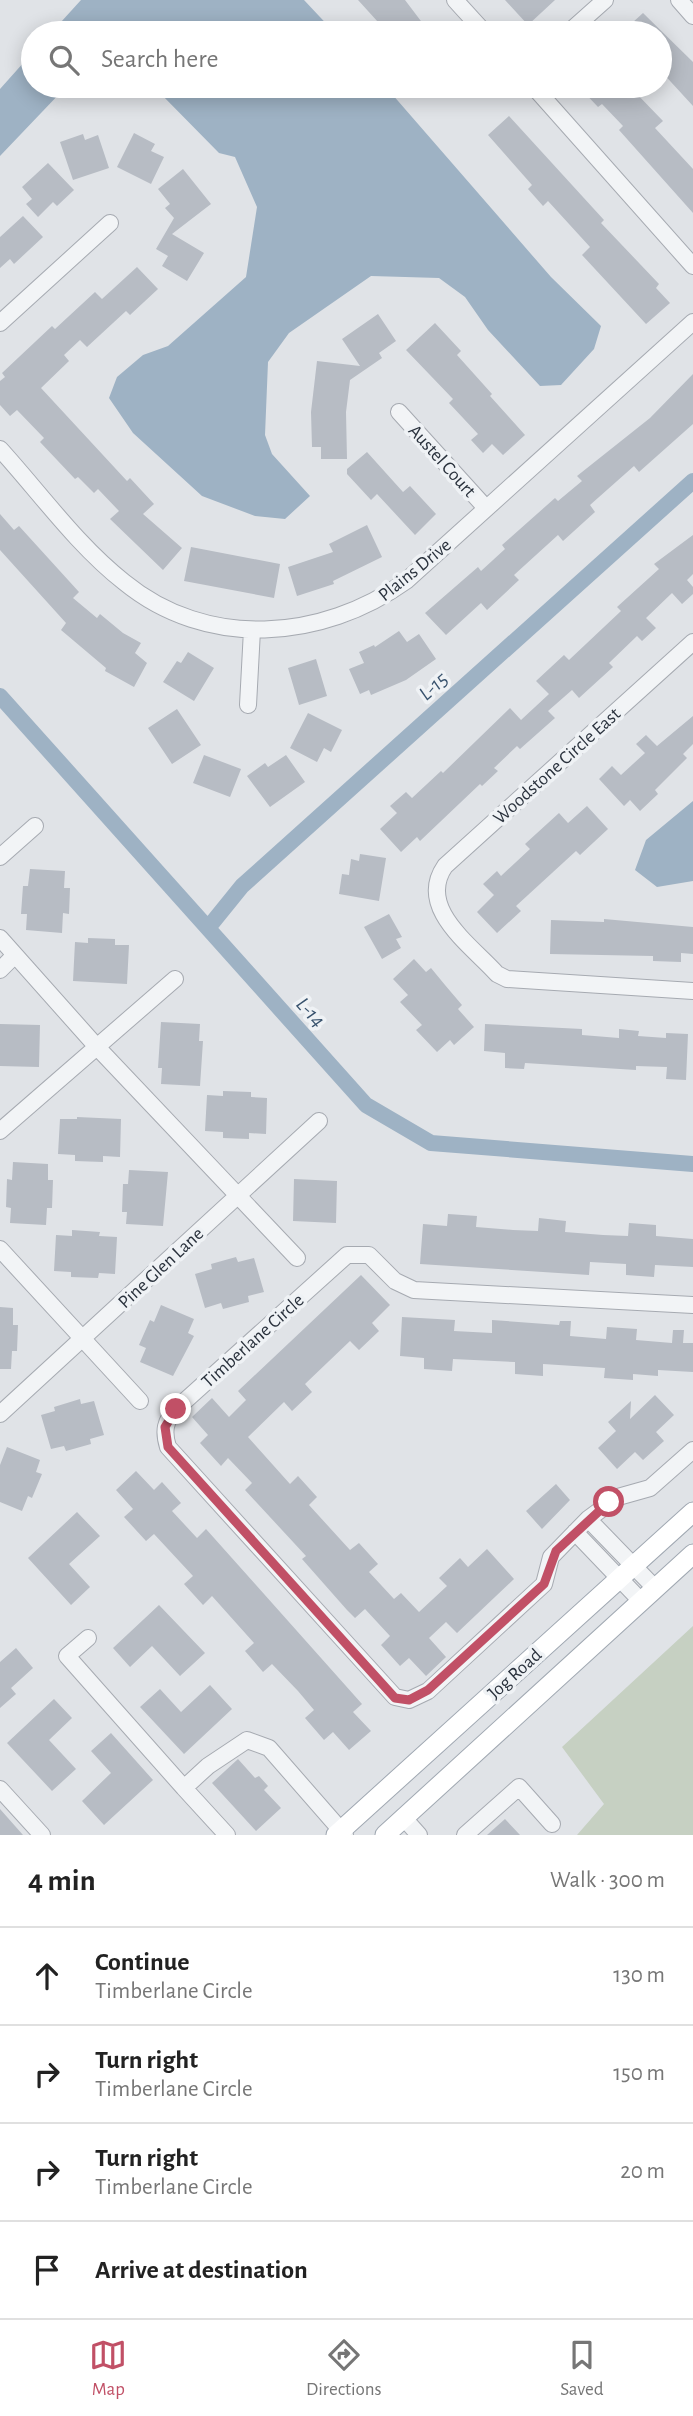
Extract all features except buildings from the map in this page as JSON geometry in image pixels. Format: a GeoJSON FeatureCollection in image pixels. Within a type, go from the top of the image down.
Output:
{"type":"FeatureCollection","features":[{"type":"Feature","properties":{"kind":"main road","name":"Jog Road"},"geometry":{"type":"LineString","coordinates":[[341,1833],[693,1511]]}},
{"type":"Feature","properties":{"kind":"main road","name":"Jog Road"},"geometry":{"type":"LineString","coordinates":[[385,1835],[693,1554]]}},
{"type":"Feature","properties":{"kind":"street"},"geometry":{"type":"LineString","coordinates":[[456,0],[474,21]]}},
{"type":"Feature","properties":{"kind":"street"},"geometry":{"type":"LineString","coordinates":[[582,21],[606,0]]}},
{"type":"Feature","properties":{"kind":"street"},"geometry":{"type":"LineString","coordinates":[[679,0],[693,16]]}},
{"type":"Feature","properties":{"kind":"street"},"geometry":{"type":"LineString","coordinates":[[544,98],[693,266]]}},
{"type":"Feature","properties":{"kind":"street"},"geometry":{"type":"LineString","coordinates":[[0,323],[110,223]]}},
{"type":"Feature","properties":{"kind":"street","name":"Plains Drive"},"geometry":{"type":"LineString","coordinates":[[0,449],[100,561],[124,582],[169,610],[198,621],[252,630],[301,628],[361,609],[406,581],[693,322]]}},
{"type":"Feature","properties":{"kind":"street","name":"Austel Court"},"geometry":{"type":"LineString","coordinates":[[399,412],[486,508]]}},
{"type":"Feature","properties":{"kind":"street"},"geometry":{"type":"LineString","coordinates":[[248,705],[252,630]]}},
{"type":"Feature","properties":{"kind":"street","name":"Woodstone Circle East"},"geometry":{"type":"LineString","coordinates":[[693,642],[445,866],[435,886],[435,898],[439,908],[453,927],[497,974],[511,980],[693,991]]}},
{"type":"Feature","properties":{"kind":"street"},"geometry":{"type":"LineString","coordinates":[[0,857],[35,826]]}},
{"type":"Feature","properties":{"kind":"street"},"geometry":{"type":"LineString","coordinates":[[0,938],[97,1047],[297,1258]]}},
{"type":"Feature","properties":{"kind":"street"},"geometry":{"type":"LineString","coordinates":[[0,970],[15,954]]}},
{"type":"Feature","properties":{"kind":"street"},"geometry":{"type":"LineString","coordinates":[[0,1132],[175,979]]}},
{"type":"Feature","properties":{"kind":"street","name":"Pine Glen Lane"},"geometry":{"type":"LineString","coordinates":[[0,1414],[319,1121]]}},
{"type":"Feature","properties":{"kind":"street"},"geometry":{"type":"LineString","coordinates":[[0,1249],[140,1401]]}},
{"type":"Feature","properties":{"kind":"street","name":"Timberlane Circle"},"geometry":{"type":"LineString","coordinates":[[693,1305],[414,1290],[404,1287],[369,1255],[347,1255],[176,1409],[165,1427],[168,1447],[395,1698],[409,1700],[419,1697],[438,1682],[544,1584],[551,1557],[588,1519],[618,1496],[650,1488],[693,1450]]}},
{"type":"Feature","properties":{"kind":"street"},"geometry":{"type":"LineString","coordinates":[[588,1519],[634,1564],[648,1594]]}},
{"type":"Feature","properties":{"kind":"street"},"geometry":{"type":"LineString","coordinates":[[575,1532],[619,1578],[648,1594]]}},
{"type":"Feature","properties":{"kind":"street"},"geometry":{"type":"LineString","coordinates":[[88,1638],[67,1656],[227,1835]]}},
{"type":"Feature","properties":{"kind":"street"},"geometry":{"type":"LineString","coordinates":[[184,1787],[208,1766],[247,1740],[269,1748],[341,1833]]}},
{"type":"Feature","properties":{"kind":"street"},"geometry":{"type":"LineString","coordinates":[[465,1835],[519,1787],[552,1824]]}},
{"type":"Feature","properties":{"kind":"street"},"geometry":{"type":"LineString","coordinates":[[0,1789],[42,1835]]}},
{"type":"Feature","properties":{"kind":"street"},"geometry":{"type":"LineString","coordinates":[[403,1817],[419,1835]]}},
{"type":"Feature","properties":{"kind":"green space"},"geometry":{"type":"Polygon","coordinates":[[[693,1626],[693,1835],[577,1835],[604,1804],[562,1747],[693,1626]]]}},
{"type":"Feature","properties":{"kind":"water"},"geometry":{"type":"Polygon","coordinates":[[[81,0],[304,0],[324,21],[62,21],[81,0]]]}},
{"type":"Feature","properties":{"kind":"water"},"geometry":{"type":"Polygon","coordinates":[[[21,65],[21,98],[55,98],[0,156],[0,89],[21,65]]]}},
{"type":"Feature","properties":{"kind":"water"},"geometry":{"type":"Polygon","coordinates":[[[165,98],[395,98],[551,277],[601,326],[594,349],[561,385],[540,386],[488,330],[465,297],[439,278],[371,276],[289,333],[268,362],[265,435],[272,454],[310,496],[285,519],[255,516],[202,496],[133,433],[109,398],[117,377],[143,355],[168,346],[246,277],[257,207],[235,157],[219,153],[165,98]]]}},
{"type":"Feature","properties":{"kind":"water"},"geometry":{"type":"Polygon","coordinates":[[[693,801],[693,881],[657,887],[635,870],[646,840],[693,801]]]}},
{"type":"Feature","properties":{"kind":"waterway","name":"L-15"},"geometry":{"type":"LineString","coordinates":[[208,928],[242,886],[693,481]]}},
{"type":"Feature","properties":{"kind":"waterway","name":"L-14"},"geometry":{"type":"LineString","coordinates":[[0,696],[366,1105],[431,1143],[693,1164]]}},
{"type":"Feature","properties":{"kind":"route"},"geometry":{"type":"LineString","coordinates":[[176,1409],[165,1427],[168,1447],[395,1698],[409,1700],[419,1697],[544,1584],[549,1575],[551,1557],[588,1519],[609,1502]]}}]}
